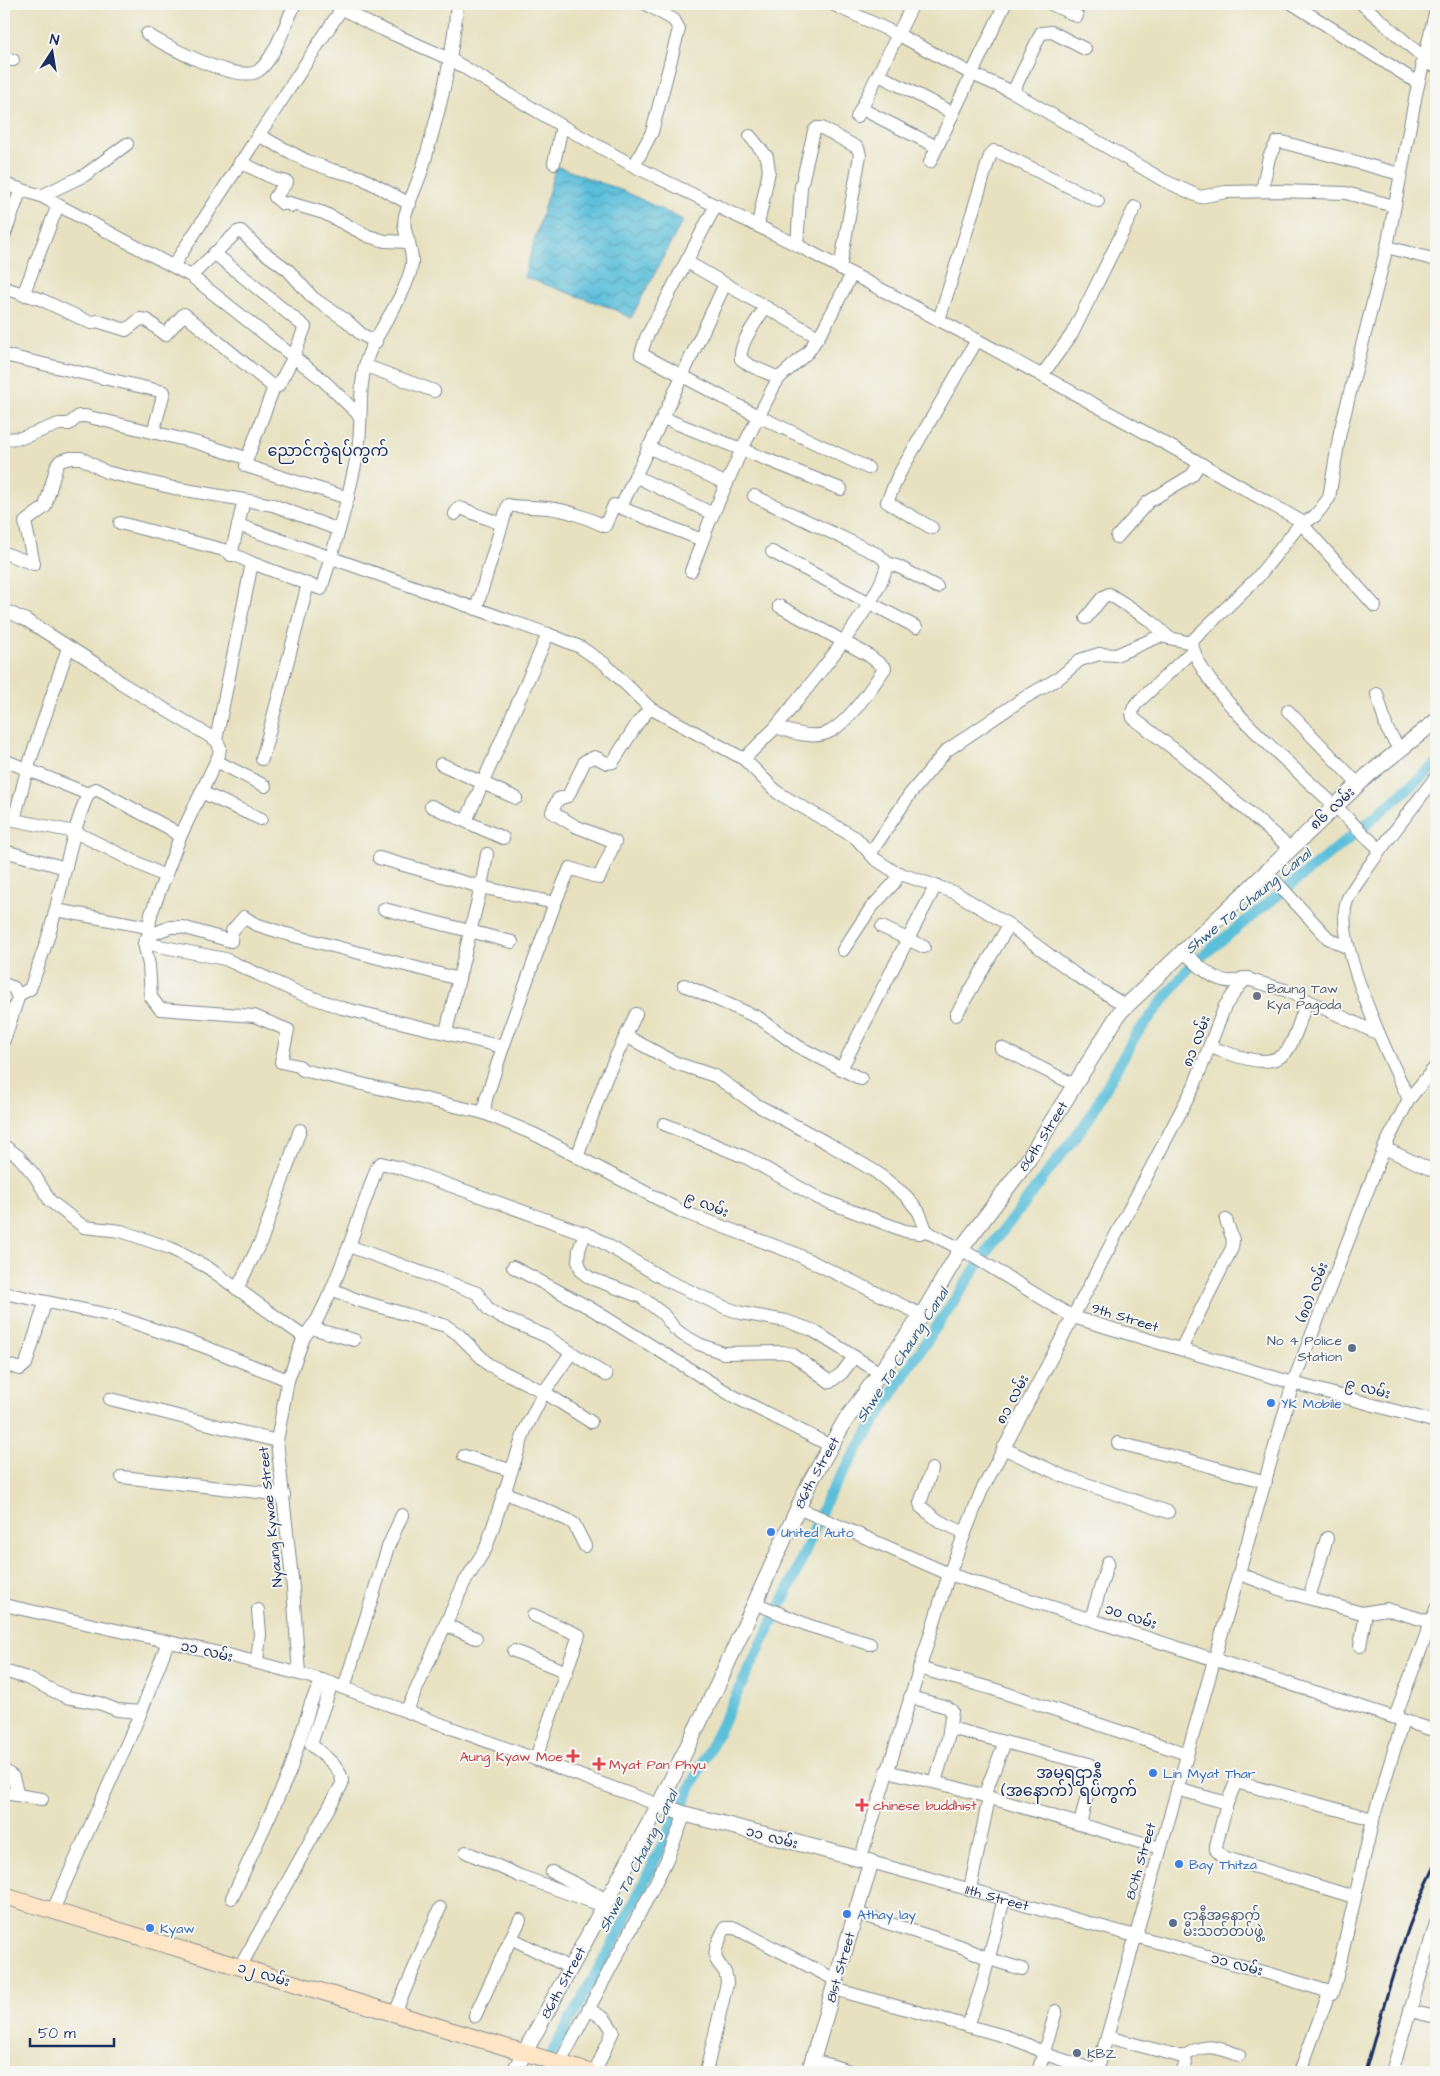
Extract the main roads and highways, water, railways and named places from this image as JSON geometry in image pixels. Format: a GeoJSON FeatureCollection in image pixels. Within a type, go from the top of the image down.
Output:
{"type":"FeatureCollection","features":[{"type":"Feature","properties":{"kind":"main road","name":"၁၂ လမ်း"},"geometry":{"type":"LineString","coordinates":[[4,1896],[395,2013],[525,2053],[552,2064],[589,2072]]}},
{"type":"Feature","properties":{"kind":"water"},"geometry":{"type":"Polygon","coordinates":[[[556,166],[626,192],[683,220],[631,318],[611,308],[524,277],[556,166]]]}},
{"type":"Feature","properties":{"kind":"waterway","name":"Shwe Ta Chaung Canal"},"geometry":{"type":"LineString","coordinates":[[541,2072],[621,1929],[794,1578],[827,1498],[906,1372],[988,1250],[1088,1120],[1135,1036],[1192,964],[1362,828],[1436,764]]}},
{"type":"Feature","properties":{"kind":"railway"},"geometry":{"type":"LineString","coordinates":[[1365,2072],[1404,1940],[1436,1864]]}},
{"type":"Feature","properties":{"kind":"place","name":"Baung Taw Kya Pagoda"},"geometry":{"type":"Point","coordinates":[1257,996]}},
{"type":"Feature","properties":{"kind":"place","name":"No 4 Police Station"},"geometry":{"type":"Point","coordinates":[1352,1348]}},
{"type":"Feature","properties":{"kind":"place","name":"YK Mobile"},"geometry":{"type":"Point","coordinates":[1271,1403]}},
{"type":"Feature","properties":{"kind":"place","name":"United Auto"},"geometry":{"type":"Point","coordinates":[771,1532]}},
{"type":"Feature","properties":{"kind":"place","name":"Aung Kyaw Moe"},"geometry":{"type":"Point","coordinates":[573,1756]}},
{"type":"Feature","properties":{"kind":"place","name":"Myat Pan Phyu"},"geometry":{"type":"Point","coordinates":[599,1764]}},
{"type":"Feature","properties":{"kind":"place","name":"Lin Myat Thar"},"geometry":{"type":"Point","coordinates":[1153,1773]}},
{"type":"Feature","properties":{"kind":"place","name":"chinese buddhist"},"geometry":{"type":"Point","coordinates":[862,1805]}},
{"type":"Feature","properties":{"kind":"place","name":"Bay Thitza"},"geometry":{"type":"Point","coordinates":[1179,1864]}},
{"type":"Feature","properties":{"kind":"place","name":"Athay lay"},"geometry":{"type":"Point","coordinates":[847,1914]}},
{"type":"Feature","properties":{"kind":"place","name":"ဌာနီအနောက် မီးသတ်တပ်ဖွဲ့"},"geometry":{"type":"Point","coordinates":[1173,1923]}},
{"type":"Feature","properties":{"kind":"place","name":"Kyaw"},"geometry":{"type":"Point","coordinates":[150,1928]}},
{"type":"Feature","properties":{"kind":"place","name":"KBZ"},"geometry":{"type":"Point","coordinates":[1077,2053]}},
{"type":"Feature","properties":{"kind":"district","name":"ညောင်ကွဲရပ်ကွက်"},"geometry":{"type":"Point","coordinates":[328,450]}},
{"type":"Feature","properties":{"kind":"district","name":"အမရဌာနီ (အနောက်) ရပ်ကွက်"},"geometry":{"type":"Point","coordinates":[1069,1781]}}]}
